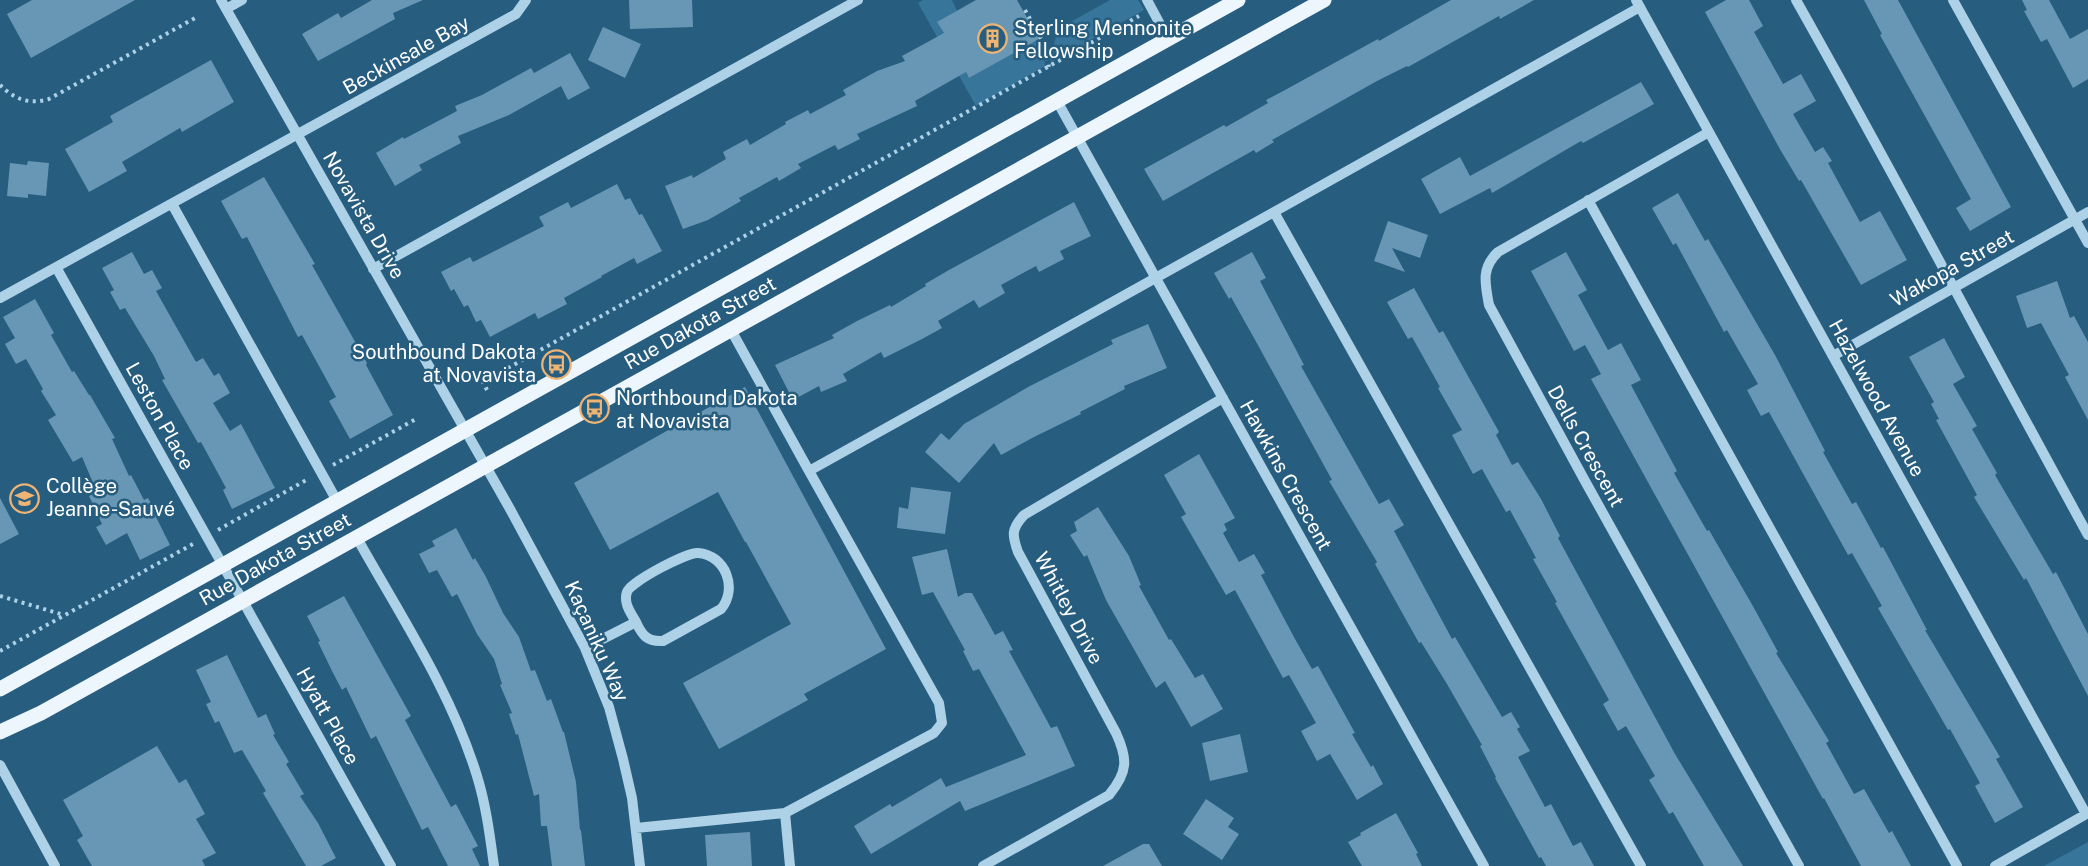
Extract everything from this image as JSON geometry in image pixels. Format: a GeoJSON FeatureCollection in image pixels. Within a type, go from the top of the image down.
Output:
{"type":"FeatureCollection","features":[{"type":"Feature","properties":{"kind":"main road","name":"Rue Dakota Street"},"geometry":{"type":"LineString","coordinates":[[0,689],[1238,0]]}},
{"type":"Feature","properties":{"kind":"main road","name":"Rue Dakota Street"},"geometry":{"type":"LineString","coordinates":[[0,732],[41,713],[244,601],[1320,1]]}},
{"type":"Feature","properties":{"kind":"street"},"geometry":{"type":"LineString","coordinates":[[223,4],[242,0]]}},
{"type":"Feature","properties":{"kind":"street","name":"Beckinsale Bay"},"geometry":{"type":"LineString","coordinates":[[0,298],[516,14],[526,0]]}},
{"type":"Feature","properties":{"kind":"street"},"geometry":{"type":"LineString","coordinates":[[373,269],[858,0]]}},
{"type":"Feature","properties":{"kind":"street"},"geometry":{"type":"LineString","coordinates":[[1796,0],[2088,535]]}},
{"type":"Feature","properties":{"kind":"street"},"geometry":{"type":"LineString","coordinates":[[1953,0],[2088,243]]}},
{"type":"Feature","properties":{"kind":"street"},"geometry":{"type":"LineString","coordinates":[[809,471],[1274,212],[1638,3]]}},
{"type":"Feature","properties":{"kind":"street","name":"Hazelwood Avenue"},"geometry":{"type":"LineString","coordinates":[[1638,3],[2087,814]]}},
{"type":"Feature","properties":{"kind":"street","name":"Novavista Drive"},"geometry":{"type":"LineString","coordinates":[[223,4],[475,448]]}},
{"type":"Feature","properties":{"kind":"street"},"geometry":{"type":"LineString","coordinates":[[1149,5],[1168,39]]}},
{"type":"Feature","properties":{"kind":"street","name":"Hawkins Crescent"},"geometry":{"type":"LineString","coordinates":[[1057,101],[1484,866]]}},
{"type":"Feature","properties":{"kind":"street","name":"Dells Crescent"},"geometry":{"type":"LineString","coordinates":[[1709,132],[1503,248],[1490,259],[1485,271],[1485,284],[1489,305],[1799,866]]}},
{"type":"Feature","properties":{"kind":"street"},"geometry":{"type":"LineString","coordinates":[[1588,201],[1957,866]]}},
{"type":"Feature","properties":{"kind":"street"},"geometry":{"type":"LineString","coordinates":[[172,204],[337,501]]}},
{"type":"Feature","properties":{"kind":"street"},"geometry":{"type":"LineString","coordinates":[[1274,212],[1641,866]]}},
{"type":"Feature","properties":{"kind":"street","name":"Wakopa Street"},"geometry":{"type":"LineString","coordinates":[[1833,356],[2088,212]]}},
{"type":"Feature","properties":{"kind":"street","name":"Leston Place"},"geometry":{"type":"LineString","coordinates":[[56,267],[234,583]]}},
{"type":"Feature","properties":{"kind":"street"},"geometry":{"type":"LineString","coordinates":[[636,828],[785,813],[934,733],[942,723],[939,704],[731,330]]}},
{"type":"Feature","properties":{"kind":"street","name":"Whitley Drive"},"geometry":{"type":"LineString","coordinates":[[983,866],[1109,795],[1120,782],[1125,766],[1125,752],[1116,733],[1018,552],[1014,539],[1014,526],[1024,515],[1223,398]]}},
{"type":"Feature","properties":{"kind":"street","name":"Kaçaniku Way"},"geometry":{"type":"LineString","coordinates":[[475,448],[553,587],[598,678],[616,732],[632,798],[640,866]]}},
{"type":"Feature","properties":{"kind":"street"},"geometry":{"type":"LineString","coordinates":[[357,538],[429,667],[460,728],[477,776],[490,833],[494,866]]}},
{"type":"Feature","properties":{"kind":"street"},"geometry":{"type":"LineString","coordinates":[[691,553],[697,553],[716,559],[726,572],[729,586],[725,603],[721,609],[657,641],[647,639],[642,635],[636,622],[626,602],[627,593],[630,586],[658,570],[691,553]]}},
{"type":"Feature","properties":{"kind":"street","name":"Hyatt Place"},"geometry":{"type":"LineString","coordinates":[[234,583],[391,866]]}},
{"type":"Feature","properties":{"kind":"street"},"geometry":{"type":"LineString","coordinates":[[585,648],[636,622]]}},
{"type":"Feature","properties":{"kind":"street"},"geometry":{"type":"LineString","coordinates":[[0,765],[55,866]]}},
{"type":"Feature","properties":{"kind":"street"},"geometry":{"type":"LineString","coordinates":[[785,813],[790,866]]}},
{"type":"Feature","properties":{"kind":"street"},"geometry":{"type":"LineString","coordinates":[[1995,866],[2087,814]]}},
{"type":"Feature","properties":{"kind":"path"},"geometry":{"type":"LineString","coordinates":[[487,390],[483,382],[1049,67],[1149,5]]}},
{"type":"Feature","properties":{"kind":"path"},"geometry":{"type":"LineString","coordinates":[[1025,10],[1044,44],[1049,67]]}},
{"type":"Feature","properties":{"kind":"path"},"geometry":{"type":"LineString","coordinates":[[0,85],[11,96],[20,100],[49,99],[195,18]]}},
{"type":"Feature","properties":{"kind":"path"},"geometry":{"type":"LineString","coordinates":[[0,596],[65,615]]}},
{"type":"Feature","properties":{"kind":"shaded area"},"geometry":{"type":"Polygon","coordinates":[[[923,0],[952,0],[957,11],[938,22],[969,78],[1036,40],[1045,66],[976,106],[918,3],[923,0]]]}},
{"type":"Feature","properties":{"kind":"shaded area"},"geometry":{"type":"Polygon","coordinates":[[[1110,0],[1138,0],[1144,10],[1051,62],[1058,29],[1110,0]]]}},
{"type":"Feature","properties":{"kind":"shaded area"},"geometry":{"type":"Polygon","coordinates":[[[2088,842],[2088,866],[2044,866],[2088,842]]]}},
{"type":"Feature","properties":{"kind":"building"},"geometry":{"type":"Polygon","coordinates":[[[32,0],[135,0],[31,58],[7,14],[32,0]]]}},
{"type":"Feature","properties":{"kind":"building"},"geometry":{"type":"Polygon","coordinates":[[[372,0],[423,0],[393,13],[395,19],[318,61],[302,34],[338,13],[341,18],[372,0]]]}},
{"type":"Feature","properties":{"kind":"building"},"geometry":{"type":"Polygon","coordinates":[[[629,0],[692,0],[693,27],[630,29],[629,0]]]}},
{"type":"Feature","properties":{"kind":"building"},"geometry":{"type":"Polygon","coordinates":[[[976,0],[1017,0],[1039,39],[969,78],[966,72],[915,101],[917,106],[857,134],[860,139],[838,150],[835,145],[798,164],[801,168],[779,181],[777,177],[739,198],[741,201],[708,220],[683,229],[665,186],[692,175],[693,178],[726,159],[723,152],[747,139],[750,145],[808,110],[810,114],[846,95],[843,90],[877,71],[905,61],[902,56],[944,33],[937,22],[976,0]]]}},
{"type":"Feature","properties":{"kind":"building"},"geometry":{"type":"Polygon","coordinates":[[[1451,0],[1534,0],[1500,19],[1499,16],[1408,67],[1377,81],[1272,140],[1274,142],[1256,153],[1254,150],[1163,201],[1144,169],[1224,125],[1226,127],[1268,103],[1266,100],[1378,39],[1379,41],[1451,0]]]}},
{"type":"Feature","properties":{"kind":"building"},"geometry":{"type":"Polygon","coordinates":[[[1726,0],[1749,0],[1763,26],[1754,32],[1783,84],[1801,74],[1816,101],[1793,114],[1815,152],[1823,147],[1832,161],[1828,163],[1860,222],[1880,211],[1907,260],[1861,285],[1801,180],[1799,181],[1781,151],[1705,12],[1726,0]]]}},
{"type":"Feature","properties":{"kind":"building"},"geometry":{"type":"Polygon","coordinates":[[[1864,0],[1898,0],[2011,207],[1970,231],[1956,208],[1971,199],[1880,35],[1882,34],[1864,0]]]}},
{"type":"Feature","properties":{"kind":"building"},"geometry":{"type":"Polygon","coordinates":[[[2022,0],[2049,0],[2070,39],[2088,29],[2088,79],[2073,88],[2047,39],[2041,42],[2024,11],[2027,10],[2022,0]]]}},
{"type":"Feature","properties":{"kind":"building"},"geometry":{"type":"Polygon","coordinates":[[[603,27],[641,44],[625,78],[588,60],[603,27]]]}},
{"type":"Feature","properties":{"kind":"building"},"geometry":{"type":"Polygon","coordinates":[[[570,53],[590,88],[568,100],[561,86],[509,115],[458,136],[461,143],[419,165],[422,170],[395,186],[376,153],[457,111],[455,106],[482,95],[531,68],[534,73],[570,53]]]}},
{"type":"Feature","properties":{"kind":"building"},"geometry":{"type":"Polygon","coordinates":[[[211,60],[234,102],[182,132],[180,128],[122,162],[127,171],[89,192],[65,149],[113,122],[110,116],[211,60]]]}},
{"type":"Feature","properties":{"kind":"building"},"geometry":{"type":"Polygon","coordinates":[[[1641,82],[1654,104],[1583,143],[1581,141],[1492,193],[1490,188],[1440,214],[1421,179],[1460,157],[1470,176],[1641,82]]]}},
{"type":"Feature","properties":{"kind":"building"},"geometry":{"type":"Polygon","coordinates":[[[28,161],[49,163],[46,196],[28,194],[28,198],[7,196],[10,163],[27,165],[28,161]]]}},
{"type":"Feature","properties":{"kind":"building"},"geometry":{"type":"Polygon","coordinates":[[[264,177],[315,264],[312,265],[367,363],[393,415],[350,439],[329,401],[336,397],[302,335],[298,337],[247,237],[242,239],[221,201],[264,177]]]}},
{"type":"Feature","properties":{"kind":"building"},"geometry":{"type":"Polygon","coordinates":[[[617,184],[625,200],[630,198],[639,215],[642,214],[662,251],[637,264],[634,258],[564,298],[567,304],[538,319],[535,313],[490,337],[481,320],[476,322],[468,305],[464,307],[454,289],[451,291],[441,272],[470,257],[473,262],[544,226],[539,217],[568,202],[571,208],[617,184]]]}},
{"type":"Feature","properties":{"kind":"building"},"geometry":{"type":"Polygon","coordinates":[[[1678,193],[1705,241],[1708,239],[1775,355],[1825,451],[1823,452],[1852,504],[1856,502],[1881,548],[1883,547],[1927,630],[1925,630],[2000,757],[1996,759],[2023,807],[1995,823],[1975,786],[1980,783],[1878,608],[1882,606],[1852,553],[1848,555],[1769,412],[1761,416],[1747,390],[1758,384],[1727,330],[1724,332],[1676,243],[1673,245],[1652,208],[1678,193]]]}},
{"type":"Feature","properties":{"kind":"building"},"geometry":{"type":"Polygon","coordinates":[[[1074,202],[1091,236],[1060,251],[1064,259],[1039,272],[1036,266],[1001,285],[1005,293],[979,308],[974,300],[938,321],[942,328],[922,339],[884,358],[881,352],[843,374],[847,381],[821,392],[819,386],[793,400],[775,365],[834,338],[832,335],[857,321],[890,305],[891,307],[949,270],[1074,202]]]}},
{"type":"Feature","properties":{"kind":"building"},"geometry":{"type":"Polygon","coordinates":[[[1388,221],[1428,235],[1420,258],[1392,248],[1405,272],[1374,261],[1388,221]]]}},
{"type":"Feature","properties":{"kind":"building"},"geometry":{"type":"Polygon","coordinates":[[[132,252],[144,274],[152,270],[162,288],[156,291],[196,362],[203,358],[214,376],[219,373],[230,393],[213,403],[230,431],[241,424],[275,488],[232,509],[223,490],[226,488],[201,442],[198,443],[162,380],[165,379],[154,356],[125,308],[120,310],[110,292],[114,290],[102,268],[132,252]]]}},
{"type":"Feature","properties":{"kind":"building"},"geometry":{"type":"Polygon","coordinates":[[[1252,252],[1266,278],[1260,281],[1304,365],[1301,366],[1379,504],[1389,499],[1404,525],[1394,531],[1452,639],[1455,637],[1502,717],[1511,712],[1520,727],[1517,729],[1530,751],[1518,757],[1545,807],[1551,804],[1573,846],[1581,842],[1594,866],[1546,866],[1541,857],[1539,858],[1495,778],[1480,746],[1482,745],[1395,600],[1375,564],[1377,562],[1329,481],[1332,480],[1259,347],[1231,297],[1229,299],[1214,273],[1252,252]]]}},
{"type":"Feature","properties":{"kind":"building"},"geometry":{"type":"Polygon","coordinates":[[[1566,252],[1587,290],[1578,295],[1608,350],[1621,343],[1641,380],[1631,385],[1677,471],[1674,473],[1754,608],[1778,652],[1776,653],[1829,741],[1826,743],[1854,794],[1864,789],[1889,833],[1892,831],[1911,866],[1861,866],[1823,799],[1591,379],[1601,374],[1585,345],[1574,351],[1531,271],[1566,252]]]}},
{"type":"Feature","properties":{"kind":"building"},"geometry":{"type":"Polygon","coordinates":[[[2057,281],[2070,318],[2074,316],[2088,342],[2088,420],[2065,377],[2069,375],[2041,323],[2027,328],[2016,296],[2057,281]]]}},
{"type":"Feature","properties":{"kind":"building"},"geometry":{"type":"Polygon","coordinates":[[[1414,288],[1439,333],[1443,331],[1499,432],[1496,435],[1512,465],[1518,462],[1541,499],[1560,536],[1558,538],[1675,754],[1743,866],[1704,866],[1673,812],[1669,814],[1649,780],[1655,776],[1626,726],[1618,731],[1603,704],[1609,700],[1555,603],[1557,602],[1533,559],[1536,558],[1510,510],[1506,512],[1482,469],[1473,474],[1452,435],[1462,430],[1412,337],[1408,339],[1387,302],[1414,288]]]}},
{"type":"Feature","properties":{"kind":"building"},"geometry":{"type":"Polygon","coordinates":[[[35,299],[54,333],[51,335],[72,372],[74,371],[90,395],[115,438],[112,439],[129,476],[131,475],[144,500],[148,498],[158,516],[156,517],[170,545],[140,560],[127,533],[106,545],[96,527],[102,524],[89,496],[97,492],[82,457],[73,462],[48,420],[56,415],[41,391],[43,389],[26,359],[16,364],[5,344],[15,338],[3,317],[35,299]]]}},
{"type":"Feature","properties":{"kind":"building"},"geometry":{"type":"Polygon","coordinates":[[[1148,324],[1167,368],[1124,386],[1125,389],[1080,412],[1081,414],[1001,455],[994,443],[959,483],[925,452],[941,433],[949,440],[964,424],[1030,386],[1113,344],[1111,340],[1148,324]]]}},
{"type":"Feature","properties":{"kind":"building"},"geometry":{"type":"Polygon","coordinates":[[[1944,338],[1965,377],[1953,384],[1977,426],[1972,429],[1997,473],[1995,475],[2053,574],[2056,572],[2088,634],[2088,696],[2026,578],[2024,580],[1974,497],[1977,495],[1936,420],[1939,419],[1931,404],[1934,402],[1909,357],[1944,338]]]}},
{"type":"Feature","properties":{"kind":"building"},"geometry":{"type":"Polygon","coordinates":[[[745,387],[886,649],[804,694],[808,700],[719,749],[683,683],[791,624],[718,492],[610,550],[574,483],[745,387]]]}},
{"type":"Feature","properties":{"kind":"building"},"geometry":{"type":"Polygon","coordinates":[[[1199,454],[1235,518],[1224,524],[1227,530],[1223,533],[1239,562],[1254,554],[1265,573],[1261,575],[1295,639],[1312,669],[1318,666],[1355,733],[1352,734],[1383,784],[1357,800],[1330,754],[1317,761],[1301,731],[1316,723],[1289,675],[1283,678],[1235,590],[1226,595],[1181,517],[1186,514],[1164,475],[1199,454]]]}},
{"type":"Feature","properties":{"kind":"building"},"geometry":{"type":"Polygon","coordinates":[[[911,487],[951,492],[945,534],[897,528],[899,507],[908,509],[911,487]]]}},
{"type":"Feature","properties":{"kind":"building","name":"Collège Jeanne-Sauvé"},"geometry":{"type":"Polygon","coordinates":[[[0,498],[19,534],[0,544],[0,498]]]}},
{"type":"Feature","properties":{"kind":"building"},"geometry":{"type":"Polygon","coordinates":[[[1098,507],[1129,556],[1141,585],[1139,586],[1169,640],[1171,639],[1195,678],[1203,674],[1223,709],[1191,727],[1165,681],[1156,688],[1106,600],[1087,555],[1084,557],[1070,535],[1077,531],[1074,522],[1098,507]]]}},
{"type":"Feature","properties":{"kind":"building"},"geometry":{"type":"Polygon","coordinates":[[[456,528],[473,560],[475,558],[486,577],[503,613],[519,637],[531,671],[535,670],[547,701],[551,699],[564,732],[576,782],[585,866],[552,866],[547,826],[541,826],[539,794],[534,796],[518,734],[516,735],[509,714],[512,713],[500,685],[502,684],[494,659],[477,634],[457,594],[452,597],[437,570],[429,573],[419,554],[435,546],[432,541],[456,528]]]}},
{"type":"Feature","properties":{"kind":"building"},"geometry":{"type":"Polygon","coordinates":[[[947,549],[958,597],[965,593],[972,593],[995,635],[1003,631],[1013,650],[1009,651],[1051,728],[1057,726],[1075,766],[965,811],[960,801],[871,854],[854,826],[890,804],[892,807],[941,778],[946,787],[1026,755],[979,669],[973,671],[963,651],[965,650],[933,592],[922,595],[912,557],[947,549]]]}},
{"type":"Feature","properties":{"kind":"building"},"geometry":{"type":"Polygon","coordinates":[[[344,596],[411,716],[405,720],[451,807],[456,804],[478,846],[472,849],[480,866],[448,866],[428,827],[422,830],[376,736],[371,739],[346,687],[342,690],[332,671],[307,616],[344,596]]]}},
{"type":"Feature","properties":{"kind":"building"},"geometry":{"type":"Polygon","coordinates":[[[227,655],[258,718],[266,714],[275,734],[273,735],[289,762],[286,764],[304,794],[300,796],[318,823],[336,858],[321,866],[306,866],[263,793],[266,791],[242,750],[234,753],[219,721],[215,723],[206,704],[211,702],[196,670],[227,655]]]}},
{"type":"Feature","properties":{"kind":"building"},"geometry":{"type":"Polygon","coordinates":[[[1240,734],[1248,772],[1210,781],[1202,743],[1240,734]]]}},
{"type":"Feature","properties":{"kind":"building"},"geometry":{"type":"Polygon","coordinates":[[[157,746],[179,783],[186,779],[205,814],[196,819],[216,853],[202,860],[205,866],[92,866],[77,840],[83,836],[63,800],[157,746]]]}},
{"type":"Feature","properties":{"kind":"building"},"geometry":{"type":"Polygon","coordinates":[[[1206,799],[1234,818],[1228,827],[1239,834],[1222,860],[1183,834],[1206,799]]]}},
{"type":"Feature","properties":{"kind":"building"},"geometry":{"type":"Polygon","coordinates":[[[1396,813],[1418,853],[1416,854],[1422,866],[1362,866],[1348,842],[1396,813]]]}},
{"type":"Feature","properties":{"kind":"building"},"geometry":{"type":"Polygon","coordinates":[[[750,832],[752,866],[707,866],[705,835],[750,832]]]}},
{"type":"Feature","properties":{"kind":"building"},"geometry":{"type":"Polygon","coordinates":[[[1143,844],[1149,844],[1162,866],[1103,866],[1143,844]]]}},
{"type":"Feature","properties":{"kind":"place","name":"Sterling Mennonite Fellowship"},"geometry":{"type":"Point","coordinates":[993,39]}},
{"type":"Feature","properties":{"kind":"place","name":"Southbound Dakota at Novavista"},"geometry":{"type":"Point","coordinates":[557,364]}},
{"type":"Feature","properties":{"kind":"place","name":"Northbound Dakota at Novavista"},"geometry":{"type":"Point","coordinates":[595,409]}},
{"type":"Feature","properties":{"kind":"place","name":"Collège Jeanne-Sauvé"},"geometry":{"type":"Point","coordinates":[25,498]}}]}
